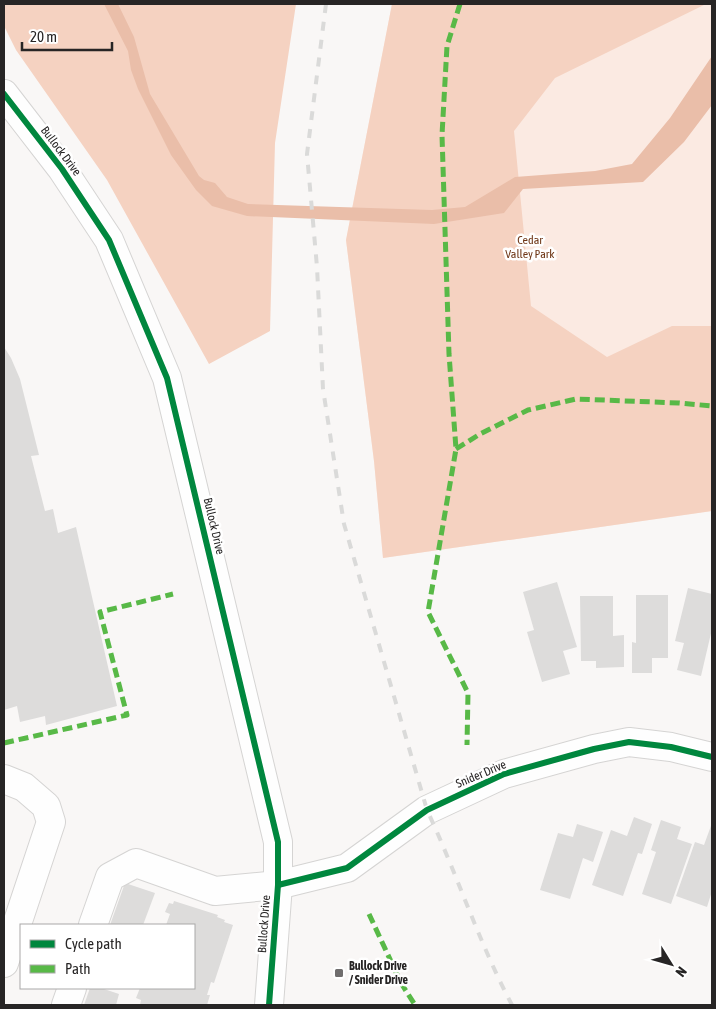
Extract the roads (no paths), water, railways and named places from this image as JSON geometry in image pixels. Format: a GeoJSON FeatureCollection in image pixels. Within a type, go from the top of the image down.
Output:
{"type":"FeatureCollection","features":[{"type":"Feature","properties":{"kind":"street","name":"Bullock Drive"},"geometry":{"type":"LineString","coordinates":[[4,94],[62,169],[109,240],[167,378],[278,842],[278,885],[269,1005]]}},
{"type":"Feature","properties":{"kind":"street","name":"Snider Drive"},"geometry":{"type":"LineString","coordinates":[[93,924],[110,877],[136,863],[215,891],[278,885],[347,868],[426,810],[504,774],[594,749],[629,742],[671,746],[712,757]]}},
{"type":"Feature","properties":{"kind":"street"},"geometry":{"type":"LineString","coordinates":[[4,779],[24,787],[46,806],[50,822],[4,963]]}},
{"type":"Feature","properties":{"kind":"street"},"geometry":{"type":"LineString","coordinates":[[66,1005],[72,989]]}},
{"type":"Feature","properties":{"kind":"railway"},"geometry":{"type":"LineString","coordinates":[[326,4],[307,154],[317,267],[323,389],[344,524],[427,810],[489,957],[512,1005]]}},
{"type":"Feature","properties":{"kind":"place","name":"Bullock Drive / Snider Drive"},"geometry":{"type":"Point","coordinates":[339,973]}},
{"type":"Feature","properties":{"kind":"park label","name":"Cedar Valley Park"},"geometry":{"type":"Point","coordinates":[530,247]}}]}
